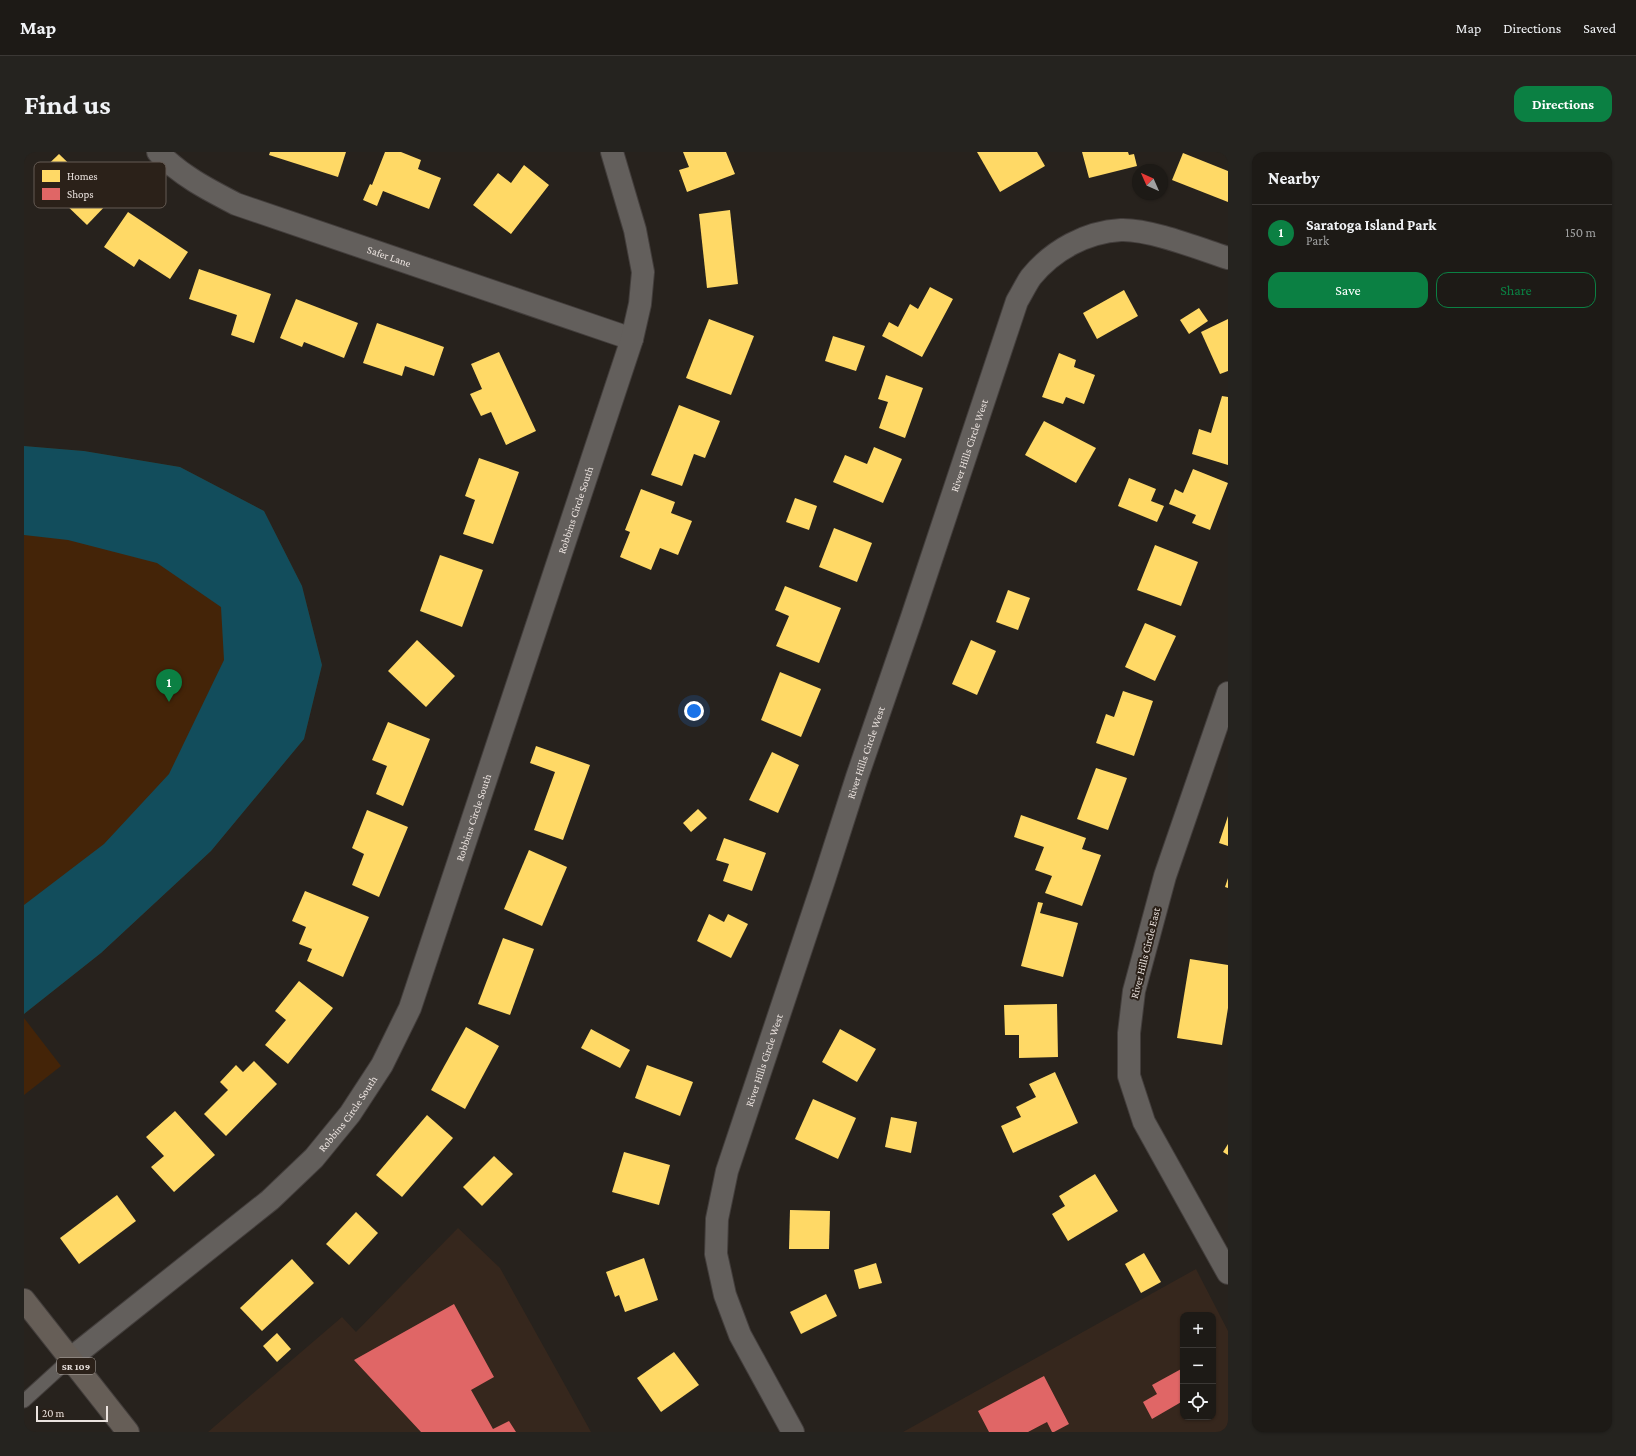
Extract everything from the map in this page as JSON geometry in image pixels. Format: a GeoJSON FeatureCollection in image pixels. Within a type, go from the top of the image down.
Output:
{"type":"FeatureCollection","features":[{"type":"Feature","properties":{"kind":"main road","name":"SR 109"},"geometry":{"type":"LineString","coordinates":[[26,1305],[128,1432]]}},
{"type":"Feature","properties":{"kind":"street","name":"Safer Lane"},"geometry":{"type":"LineString","coordinates":[[158,152],[195,183],[236,204],[632,339]]}},
{"type":"Feature","properties":{"kind":"street","name":"Robbins Circle South"},"geometry":{"type":"LineString","coordinates":[[70,1359],[270,1200],[314,1158],[350,1114],[382,1065],[410,1008],[632,339],[640,304],[643,272],[635,230],[612,152]]}},
{"type":"Feature","properties":{"kind":"street","name":"River Hills Circle West"},"geometry":{"type":"LineString","coordinates":[[793,1432],[740,1335],[725,1295],[716,1254],[719,1212],[729,1164],[1017,300],[1031,278],[1050,258],[1068,245],[1092,235],[1122,230],[1150,234],[1228,258]]}},
{"type":"Feature","properties":{"kind":"street","name":"River Hills Circle East"},"geometry":{"type":"LineString","coordinates":[[1228,692],[1165,876],[1134,991],[1129,1033],[1129,1076],[1144,1122],[1228,1273]]}},
{"type":"Feature","properties":{"kind":"lane"},"geometry":{"type":"LineString","coordinates":[[24,1401],[70,1359]]}},
{"type":"Feature","properties":{"kind":"shaded area"},"geometry":{"type":"Polygon","coordinates":[[[24,446],[84,451],[180,467],[264,511],[302,586],[322,665],[304,739],[211,851],[101,953],[24,1014],[24,446]]]}},
{"type":"Feature","properties":{"kind":"shaded area"},"geometry":{"type":"Polygon","coordinates":[[[24,1018],[61,1066],[24,1095],[24,1018]]]}},
{"type":"Feature","properties":{"kind":"shaded area"},"geometry":{"type":"Polygon","coordinates":[[[458,1228],[500,1268],[591,1432],[208,1432],[342,1317],[356,1332],[458,1228]]]}},
{"type":"Feature","properties":{"kind":"shaded area"},"geometry":{"type":"Polygon","coordinates":[[[1196,1269],[1228,1331],[1228,1432],[903,1432],[1196,1269]]]}},
{"type":"Feature","properties":{"kind":"water"},"geometry":{"type":"Polygon","coordinates":[[[24,446],[84,451],[180,467],[264,511],[302,586],[322,665],[304,739],[211,851],[101,953],[24,1014],[24,905],[104,844],[169,774],[224,660],[221,607],[157,563],[68,540],[24,535],[24,446]]]}},
{"type":"Feature","properties":{"kind":"building: Homes"},"geometry":{"type":"Polygon","coordinates":[[[270,152],[346,152],[338,177],[269,155],[270,152]]]}},
{"type":"Feature","properties":{"kind":"building: Homes"},"geometry":{"type":"Polygon","coordinates":[[[385,152],[401,152],[421,160],[418,169],[441,178],[429,209],[383,191],[377,206],[363,200],[370,184],[372,185],[385,152]]]}},
{"type":"Feature","properties":{"kind":"building: Homes"},"geometry":{"type":"Polygon","coordinates":[[[683,152],[726,152],[735,174],[687,192],[679,170],[689,167],[683,152]]]}},
{"type":"Feature","properties":{"kind":"building: Homes"},"geometry":{"type":"Polygon","coordinates":[[[977,152],[1037,152],[1045,166],[1000,192],[977,152]]]}},
{"type":"Feature","properties":{"kind":"building: Homes"},"geometry":{"type":"Polygon","coordinates":[[[1082,152],[1128,152],[1129,155],[1134,154],[1136,164],[1132,164],[1132,167],[1089,178],[1082,152]]]}},
{"type":"Feature","properties":{"kind":"building: Homes"},"geometry":{"type":"Polygon","coordinates":[[[1183,153],[1228,171],[1228,202],[1172,180],[1183,153]]]}},
{"type":"Feature","properties":{"kind":"building: Homes"},"geometry":{"type":"Polygon","coordinates":[[[59,154],[67,162],[51,162],[59,154]]]}},
{"type":"Feature","properties":{"kind":"building: Homes"},"geometry":{"type":"Polygon","coordinates":[[[524,165],[549,185],[511,234],[473,205],[498,173],[511,183],[524,165]]]}},
{"type":"Feature","properties":{"kind":"building: Homes"},"geometry":{"type":"Polygon","coordinates":[[[69,208],[103,208],[87,225],[69,208]]]}},
{"type":"Feature","properties":{"kind":"building: Homes"},"geometry":{"type":"Polygon","coordinates":[[[730,210],[738,284],[707,288],[699,214],[730,210]]]}},
{"type":"Feature","properties":{"kind":"building: Homes"},"geometry":{"type":"Polygon","coordinates":[[[128,212],[188,252],[170,279],[139,259],[134,267],[104,247],[128,212]]]}},
{"type":"Feature","properties":{"kind":"building: Homes"},"geometry":{"type":"Polygon","coordinates":[[[199,269],[271,294],[254,343],[231,335],[237,315],[189,299],[199,269]]]}},
{"type":"Feature","properties":{"kind":"building: Homes"},"geometry":{"type":"Polygon","coordinates":[[[930,287],[953,299],[922,357],[882,336],[889,322],[898,327],[910,304],[918,309],[930,287]]]}},
{"type":"Feature","properties":{"kind":"building: Homes"},"geometry":{"type":"Polygon","coordinates":[[[1124,290],[1138,316],[1097,339],[1083,313],[1124,290]]]}},
{"type":"Feature","properties":{"kind":"building: Homes"},"geometry":{"type":"Polygon","coordinates":[[[296,299],[358,323],[344,358],[304,342],[302,347],[280,338],[296,299]]]}},
{"type":"Feature","properties":{"kind":"building: Homes"},"geometry":{"type":"Polygon","coordinates":[[[1199,308],[1208,321],[1189,334],[1180,320],[1199,308]]]}},
{"type":"Feature","properties":{"kind":"building: Homes"},"geometry":{"type":"Polygon","coordinates":[[[709,319],[754,336],[731,395],[686,378],[709,319]]]}},
{"type":"Feature","properties":{"kind":"building: Homes"},"geometry":{"type":"Polygon","coordinates":[[[1228,319],[1228,371],[1220,374],[1201,332],[1228,319]]]}},
{"type":"Feature","properties":{"kind":"building: Homes"},"geometry":{"type":"Polygon","coordinates":[[[377,323],[444,347],[434,376],[405,366],[402,376],[363,363],[377,323]]]}},
{"type":"Feature","properties":{"kind":"building: Homes"},"geometry":{"type":"Polygon","coordinates":[[[833,336],[865,346],[856,371],[825,361],[833,336]]]}},
{"type":"Feature","properties":{"kind":"building: Homes"},"geometry":{"type":"Polygon","coordinates":[[[499,352],[536,431],[506,445],[491,412],[481,416],[470,394],[482,389],[471,364],[499,352]]]}},
{"type":"Feature","properties":{"kind":"building: Homes"},"geometry":{"type":"Polygon","coordinates":[[[1059,353],[1076,360],[1074,367],[1095,375],[1084,404],[1066,397],[1063,404],[1042,397],[1059,353]]]}},
{"type":"Feature","properties":{"kind":"building: Homes"},"geometry":{"type":"Polygon","coordinates":[[[886,375],[923,388],[905,438],[879,428],[888,402],[878,399],[886,375]]]}},
{"type":"Feature","properties":{"kind":"building: Homes"},"geometry":{"type":"Polygon","coordinates":[[[1222,396],[1228,397],[1228,465],[1192,454],[1199,429],[1211,433],[1222,396]]]}},
{"type":"Feature","properties":{"kind":"building: Homes"},"geometry":{"type":"Polygon","coordinates":[[[679,405],[720,421],[705,458],[694,454],[682,486],[651,475],[679,405]]]}},
{"type":"Feature","properties":{"kind":"building: Homes"},"geometry":{"type":"Polygon","coordinates":[[[1044,421],[1096,448],[1076,483],[1025,455],[1044,421]]]}},
{"type":"Feature","properties":{"kind":"building: Homes"},"geometry":{"type":"Polygon","coordinates":[[[874,447],[902,459],[883,503],[833,482],[845,455],[867,464],[874,447]]]}},
{"type":"Feature","properties":{"kind":"building: Homes"},"geometry":{"type":"Polygon","coordinates":[[[479,458],[519,472],[493,544],[463,534],[475,500],[465,496],[479,458]]]}},
{"type":"Feature","properties":{"kind":"building: Homes"},"geometry":{"type":"Polygon","coordinates":[[[1193,469],[1228,483],[1210,530],[1192,523],[1196,515],[1169,504],[1175,489],[1183,493],[1193,469]]]}},
{"type":"Feature","properties":{"kind":"building: Homes"},"geometry":{"type":"Polygon","coordinates":[[[1129,478],[1156,489],[1151,501],[1164,506],[1157,522],[1118,506],[1129,478]]]}},
{"type":"Feature","properties":{"kind":"building: Homes"},"geometry":{"type":"Polygon","coordinates":[[[641,489],[675,502],[671,513],[692,521],[678,555],[660,548],[651,570],[620,557],[630,532],[625,530],[641,489]]]}},
{"type":"Feature","properties":{"kind":"building: Homes"},"geometry":{"type":"Polygon","coordinates":[[[795,498],[817,506],[809,530],[786,522],[795,498]]]}},
{"type":"Feature","properties":{"kind":"building: Homes"},"geometry":{"type":"Polygon","coordinates":[[[834,528],[872,543],[857,582],[819,567],[834,528]]]}},
{"type":"Feature","properties":{"kind":"building: Homes"},"geometry":{"type":"Polygon","coordinates":[[[1155,545],[1198,562],[1181,606],[1137,590],[1155,545]]]}},
{"type":"Feature","properties":{"kind":"building: Homes"},"geometry":{"type":"Polygon","coordinates":[[[440,555],[483,570],[462,627],[420,611],[440,555]]]}},
{"type":"Feature","properties":{"kind":"building: Homes"},"geometry":{"type":"Polygon","coordinates":[[[785,586],[841,608],[819,663],[776,646],[789,616],[775,610],[785,586]]]}},
{"type":"Feature","properties":{"kind":"building: Homes"},"geometry":{"type":"Polygon","coordinates":[[[1008,590],[1030,598],[1018,630],[996,622],[1008,590]]]}},
{"type":"Feature","properties":{"kind":"building: Homes"},"geometry":{"type":"Polygon","coordinates":[[[1145,623],[1176,636],[1155,681],[1125,667],[1145,623]]]}},
{"type":"Feature","properties":{"kind":"building: Homes"},"geometry":{"type":"Polygon","coordinates":[[[417,640],[455,676],[426,707],[388,671],[417,640]]]}},
{"type":"Feature","properties":{"kind":"building: Homes"},"geometry":{"type":"Polygon","coordinates":[[[971,640],[996,651],[977,695],[952,684],[971,640]]]}},
{"type":"Feature","properties":{"kind":"building: Homes"},"geometry":{"type":"Polygon","coordinates":[[[780,672],[821,689],[801,737],[761,720],[780,672]]]}},
{"type":"Feature","properties":{"kind":"building: Homes"},"geometry":{"type":"Polygon","coordinates":[[[1123,691],[1153,701],[1134,756],[1096,743],[1106,714],[1114,717],[1123,691]]]}},
{"type":"Feature","properties":{"kind":"building: Homes"},"geometry":{"type":"Polygon","coordinates":[[[388,722],[430,739],[403,806],[376,794],[387,766],[372,760],[388,722]]]}},
{"type":"Feature","properties":{"kind":"building: Homes"},"geometry":{"type":"Polygon","coordinates":[[[536,746],[590,765],[563,840],[534,830],[555,772],[530,763],[536,746]]]}},
{"type":"Feature","properties":{"kind":"building: Homes"},"geometry":{"type":"Polygon","coordinates":[[[772,752],[799,765],[778,813],[749,800],[772,752]]]}},
{"type":"Feature","properties":{"kind":"building: Homes"},"geometry":{"type":"Polygon","coordinates":[[[1096,768],[1127,778],[1108,830],[1077,819],[1096,768]]]}},
{"type":"Feature","properties":{"kind":"building: Homes"},"geometry":{"type":"Polygon","coordinates":[[[698,809],[707,818],[691,832],[683,823],[698,809]]]}},
{"type":"Feature","properties":{"kind":"building: Homes"},"geometry":{"type":"Polygon","coordinates":[[[367,810],[408,827],[379,897],[352,885],[364,854],[352,848],[367,810]]]}},
{"type":"Feature","properties":{"kind":"building: Homes"},"geometry":{"type":"Polygon","coordinates":[[[1021,815],[1086,838],[1082,849],[1101,855],[1082,906],[1045,893],[1052,876],[1035,870],[1044,847],[1014,837],[1021,815]]]}},
{"type":"Feature","properties":{"kind":"building: Homes"},"geometry":{"type":"Polygon","coordinates":[[[1228,816],[1228,846],[1219,843],[1228,816]]]}},
{"type":"Feature","properties":{"kind":"building: Homes"},"geometry":{"type":"Polygon","coordinates":[[[724,838],[766,853],[752,891],[723,881],[729,864],[716,860],[724,838]]]}},
{"type":"Feature","properties":{"kind":"building: Homes"},"geometry":{"type":"Polygon","coordinates":[[[529,850],[567,867],[542,926],[504,909],[529,850]]]}},
{"type":"Feature","properties":{"kind":"building: Homes"},"geometry":{"type":"Polygon","coordinates":[[[1228,878],[1228,888],[1225,887],[1228,878]]]}},
{"type":"Feature","properties":{"kind":"building: Homes"},"geometry":{"type":"Polygon","coordinates":[[[305,891],[369,917],[343,977],[307,961],[312,949],[299,944],[306,927],[292,921],[305,891]]]}},
{"type":"Feature","properties":{"kind":"building: Homes"},"geometry":{"type":"Polygon","coordinates":[[[1038,902],[1043,903],[1040,913],[1078,923],[1063,977],[1021,966],[1038,902]]]}},
{"type":"Feature","properties":{"kind":"building: Homes"},"geometry":{"type":"Polygon","coordinates":[[[709,914],[724,922],[728,914],[748,924],[731,958],[697,941],[709,914]]]}},
{"type":"Feature","properties":{"kind":"building: Homes"},"geometry":{"type":"Polygon","coordinates":[[[503,938],[534,949],[510,1015],[478,1004],[503,938]]]}},
{"type":"Feature","properties":{"kind":"building: Homes"},"geometry":{"type":"Polygon","coordinates":[[[1190,959],[1228,965],[1228,1008],[1222,1045],[1177,1038],[1190,959]]]}},
{"type":"Feature","properties":{"kind":"building: Homes"},"geometry":{"type":"Polygon","coordinates":[[[299,981],[333,1008],[288,1064],[265,1045],[286,1020],[275,1011],[299,981]]]}},
{"type":"Feature","properties":{"kind":"building: Homes"},"geometry":{"type":"Polygon","coordinates":[[[1057,1004],[1058,1057],[1019,1058],[1019,1035],[1005,1035],[1004,1005],[1057,1004]]]}},
{"type":"Feature","properties":{"kind":"building: Homes"},"geometry":{"type":"Polygon","coordinates":[[[466,1027],[499,1046],[465,1109],[431,1090],[466,1027]]]}},
{"type":"Feature","properties":{"kind":"building: Homes"},"geometry":{"type":"Polygon","coordinates":[[[591,1029],[630,1050],[620,1068],[581,1048],[591,1029]]]}},
{"type":"Feature","properties":{"kind":"building: Homes"},"geometry":{"type":"Polygon","coordinates":[[[840,1029],[876,1049],[857,1082],[822,1062],[840,1029]]]}},
{"type":"Feature","properties":{"kind":"building: Homes"},"geometry":{"type":"Polygon","coordinates":[[[254,1061],[277,1084],[226,1136],[204,1114],[228,1090],[220,1082],[236,1065],[243,1072],[254,1061]]]}},
{"type":"Feature","properties":{"kind":"building: Homes"},"geometry":{"type":"Polygon","coordinates":[[[647,1065],[693,1082],[680,1116],[635,1098],[647,1065]]]}},
{"type":"Feature","properties":{"kind":"building: Homes"},"geometry":{"type":"Polygon","coordinates":[[[1055,1072],[1078,1123],[1013,1153],[1001,1126],[1021,1117],[1016,1107],[1036,1097],[1029,1084],[1055,1072]]]}},
{"type":"Feature","properties":{"kind":"building: Homes"},"geometry":{"type":"Polygon","coordinates":[[[813,1099],[856,1118],[838,1159],[795,1139],[813,1099]]]}},
{"type":"Feature","properties":{"kind":"building: Homes"},"geometry":{"type":"Polygon","coordinates":[[[175,1111],[215,1155],[174,1192],[151,1167],[164,1156],[146,1137],[175,1111]]]}},
{"type":"Feature","properties":{"kind":"building: Homes"},"geometry":{"type":"Polygon","coordinates":[[[427,1115],[453,1138],[402,1197],[376,1175],[427,1115]]]}},
{"type":"Feature","properties":{"kind":"building: Homes"},"geometry":{"type":"Polygon","coordinates":[[[891,1117],[917,1122],[911,1153],[885,1147],[891,1117]]]}},
{"type":"Feature","properties":{"kind":"building: Homes"},"geometry":{"type":"Polygon","coordinates":[[[1228,1144],[1228,1155],[1223,1152],[1228,1144]]]}},
{"type":"Feature","properties":{"kind":"building: Homes"},"geometry":{"type":"Polygon","coordinates":[[[624,1152],[670,1165],[659,1205],[612,1192],[624,1152]]]}},
{"type":"Feature","properties":{"kind":"building: Homes"},"geometry":{"type":"Polygon","coordinates":[[[494,1156],[513,1174],[482,1206],[463,1187],[494,1156]]]}},
{"type":"Feature","properties":{"kind":"building: Homes"},"geometry":{"type":"Polygon","coordinates":[[[1095,1174],[1118,1211],[1068,1241],[1052,1214],[1065,1206],[1059,1196],[1095,1174]]]}},
{"type":"Feature","properties":{"kind":"building: Homes"},"geometry":{"type":"Polygon","coordinates":[[[117,1195],[136,1221],[79,1264],[60,1238],[117,1195]]]}},
{"type":"Feature","properties":{"kind":"building: Homes"},"geometry":{"type":"Polygon","coordinates":[[[790,1210],[830,1211],[829,1249],[789,1249],[790,1210]]]}},
{"type":"Feature","properties":{"kind":"building: Homes"},"geometry":{"type":"Polygon","coordinates":[[[356,1212],[378,1233],[349,1265],[326,1244],[356,1212]]]}},
{"type":"Feature","properties":{"kind":"building: Homes"},"geometry":{"type":"Polygon","coordinates":[[[1144,1253],[1161,1282],[1141,1293],[1125,1264],[1144,1253]]]}},
{"type":"Feature","properties":{"kind":"building: Homes"},"geometry":{"type":"Polygon","coordinates":[[[644,1258],[658,1300],[625,1312],[619,1295],[615,1297],[606,1272],[644,1258]]]}},
{"type":"Feature","properties":{"kind":"building: Homes"},"geometry":{"type":"Polygon","coordinates":[[[292,1259],[314,1283],[262,1331],[240,1308],[292,1259]]]}},
{"type":"Feature","properties":{"kind":"building: Homes"},"geometry":{"type":"Polygon","coordinates":[[[876,1263],[882,1283],[859,1289],[854,1270],[876,1263]]]}},
{"type":"Feature","properties":{"kind":"building: Homes"},"geometry":{"type":"Polygon","coordinates":[[[826,1294],[837,1316],[801,1334],[790,1312],[826,1294]]]}},
{"type":"Feature","properties":{"kind":"building: Homes"},"geometry":{"type":"Polygon","coordinates":[[[277,1333],[291,1349],[277,1362],[263,1346],[277,1333]]]}},
{"type":"Feature","properties":{"kind":"building: Homes"},"geometry":{"type":"Polygon","coordinates":[[[674,1352],[699,1385],[661,1412],[637,1378],[674,1352]]]}},
{"type":"Feature","properties":{"kind":"building: Shops"},"geometry":{"type":"Polygon","coordinates":[[[454,1304],[494,1377],[471,1390],[493,1429],[509,1421],[516,1432],[421,1432],[354,1360],[454,1304]]]}},
{"type":"Feature","properties":{"kind":"building: Shops"},"geometry":{"type":"Polygon","coordinates":[[[1180,1370],[1180,1403],[1152,1419],[1143,1402],[1157,1394],[1152,1385],[1180,1370]]]}},
{"type":"Feature","properties":{"kind":"building: Shops"},"geometry":{"type":"Polygon","coordinates":[[[1044,1376],[1069,1424],[1054,1432],[1052,1432],[1047,1422],[1028,1432],[989,1432],[978,1411],[1044,1376]]]}},
{"type":"Feature","properties":{"kind":"place","name":"Saratoga Island Park"},"geometry":{"type":"Point","coordinates":[169,702]}}]}
